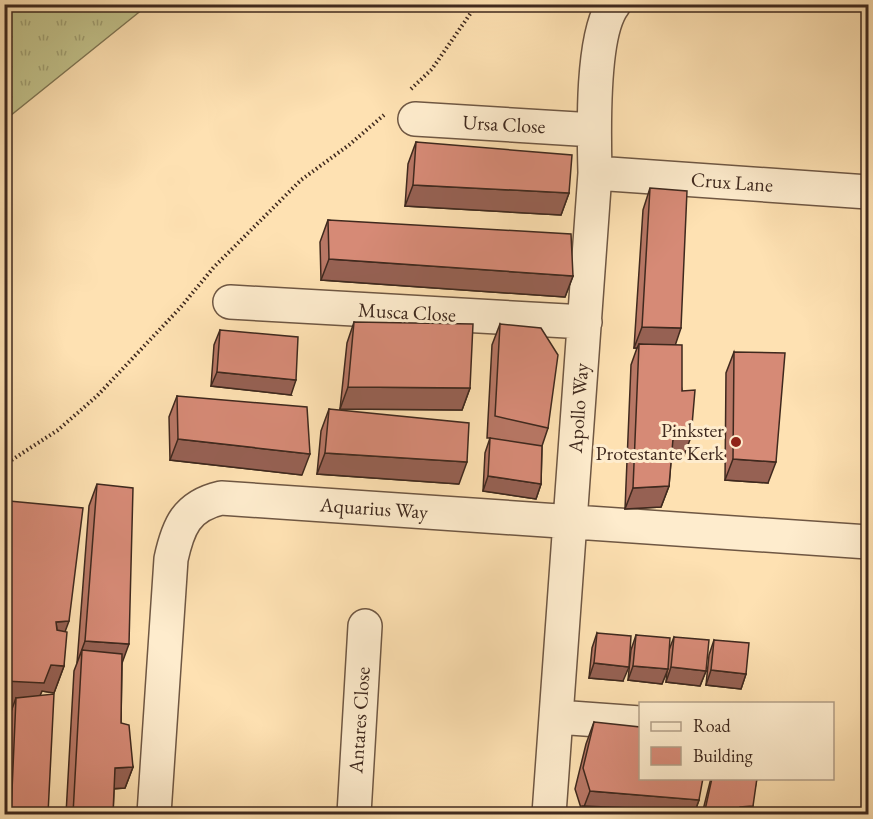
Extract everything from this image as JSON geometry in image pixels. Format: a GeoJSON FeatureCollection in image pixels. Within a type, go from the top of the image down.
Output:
{"type":"FeatureCollection","features":[{"type":"Feature","properties":{"kind":"street","name":"Apollo Way"},"geometry":{"type":"LineString","coordinates":[[549,814],[595,173],[594,130],[601,32],[608,12],[614,4]]}},
{"type":"Feature","properties":{"kind":"street","name":"Ursa Close"},"geometry":{"type":"LineString","coordinates":[[403,108],[594,130]]}},
{"type":"Feature","properties":{"kind":"street","name":"Crux Lane"},"geometry":{"type":"LineString","coordinates":[[595,173],[868,192]]}},
{"type":"Feature","properties":{"kind":"street","name":"Musca Close"},"geometry":{"type":"LineString","coordinates":[[230,302],[585,322]]}},
{"type":"Feature","properties":{"kind":"street","name":"Aquarius Way"},"geometry":{"type":"LineString","coordinates":[[154,814],[171,559],[176,537],[184,520],[195,509],[207,502],[221,498],[868,542]]}},
{"type":"Feature","properties":{"kind":"street","name":"Antares Close"},"geometry":{"type":"LineString","coordinates":[[354,814],[365,626]]}},
{"type":"Feature","properties":{"kind":"street"},"geometry":{"type":"LineString","coordinates":[[557,717],[639,723]]}},
{"type":"Feature","properties":{"kind":"path"},"geometry":{"type":"LineString","coordinates":[[4,465],[58,430],[97,396],[180,308],[214,267],[301,180],[403,108],[477,4]]}},
{"type":"Feature","properties":{"kind":"green space"},"geometry":{"type":"Polygon","coordinates":[[[5,4],[148,4],[148,5],[5,120],[5,4]]]}},
{"type":"Feature","properties":{"kind":"building"},"geometry":{"type":"Polygon","coordinates":[[[416,142],[572,155],[569,193],[413,185],[416,142]]]}},
{"type":"Feature","properties":{"kind":"building"},"geometry":{"type":"Polygon","coordinates":[[[650,188],[687,191],[681,328],[642,327],[650,188]]]}},
{"type":"Feature","properties":{"kind":"building"},"geometry":{"type":"Polygon","coordinates":[[[328,220],[571,234],[573,276],[329,259],[328,220]]]}},
{"type":"Feature","properties":{"kind":"building"},"geometry":{"type":"Polygon","coordinates":[[[354,322],[473,324],[470,388],[348,387],[354,322]]]}},
{"type":"Feature","properties":{"kind":"building"},"geometry":{"type":"Polygon","coordinates":[[[500,324],[541,328],[558,355],[548,428],[495,416],[500,324]]]}},
{"type":"Feature","properties":{"kind":"building"},"geometry":{"type":"Polygon","coordinates":[[[220,330],[298,337],[296,380],[217,372],[220,330]]]}},
{"type":"Feature","properties":{"kind":"building"},"geometry":{"type":"Polygon","coordinates":[[[639,344],[682,345],[682,391],[695,390],[691,437],[673,439],[669,486],[633,488],[639,344]]]}},
{"type":"Feature","properties":{"kind":"building"},"geometry":{"type":"Polygon","coordinates":[[[734,352],[785,353],[776,462],[733,459],[734,352]]]}},
{"type":"Feature","properties":{"kind":"building"},"geometry":{"type":"Polygon","coordinates":[[[177,396],[307,407],[310,454],[178,439],[177,396]]]}},
{"type":"Feature","properties":{"kind":"building"},"geometry":{"type":"Polygon","coordinates":[[[329,409],[469,423],[467,462],[325,453],[329,409]]]}},
{"type":"Feature","properties":{"kind":"building"},"geometry":{"type":"Polygon","coordinates":[[[490,438],[542,446],[541,484],[488,476],[490,438]]]}},
{"type":"Feature","properties":{"kind":"building"},"geometry":{"type":"Polygon","coordinates":[[[97,484],[133,488],[129,644],[85,641],[97,484]]]}},
{"type":"Feature","properties":{"kind":"building"},"geometry":{"type":"Polygon","coordinates":[[[9,501],[83,508],[69,621],[56,622],[57,630],[67,632],[64,666],[51,665],[44,683],[4,681],[4,536],[9,501]]]}},
{"type":"Feature","properties":{"kind":"building"},"geometry":{"type":"Polygon","coordinates":[[[597,633],[631,636],[629,667],[594,663],[597,633]]]}},
{"type":"Feature","properties":{"kind":"building"},"geometry":{"type":"Polygon","coordinates":[[[636,635],[670,638],[668,669],[633,666],[636,635]]]}},
{"type":"Feature","properties":{"kind":"building"},"geometry":{"type":"Polygon","coordinates":[[[674,637],[709,640],[706,671],[671,667],[674,637]]]}},
{"type":"Feature","properties":{"kind":"building"},"geometry":{"type":"Polygon","coordinates":[[[714,640],[749,643],[746,674],[711,670],[714,640]]]}},
{"type":"Feature","properties":{"kind":"building"},"geometry":{"type":"Polygon","coordinates":[[[82,650],[122,654],[121,723],[129,725],[133,767],[115,768],[113,814],[73,814],[82,650]]]}},
{"type":"Feature","properties":{"kind":"building"},"geometry":{"type":"Polygon","coordinates":[[[54,694],[48,814],[11,814],[16,698],[54,694]]]}},
{"type":"Feature","properties":{"kind":"building"},"geometry":{"type":"Polygon","coordinates":[[[594,722],[639,727],[639,780],[703,780],[699,800],[590,791],[583,768],[594,722]]]}},
{"type":"Feature","properties":{"kind":"building"},"geometry":{"type":"Polygon","coordinates":[[[712,780],[757,780],[753,806],[740,807],[739,814],[705,810],[712,780]]]}},
{"type":"Feature","properties":{"kind":"building"},"geometry":{"type":"Polygon","coordinates":[[[582,806],[655,809],[655,814],[582,814],[582,806]]]}},
{"type":"Feature","properties":{"kind":"place","name":"Pinkster Protestante Kerk"},"geometry":{"type":"Point","coordinates":[736,442]}}]}
